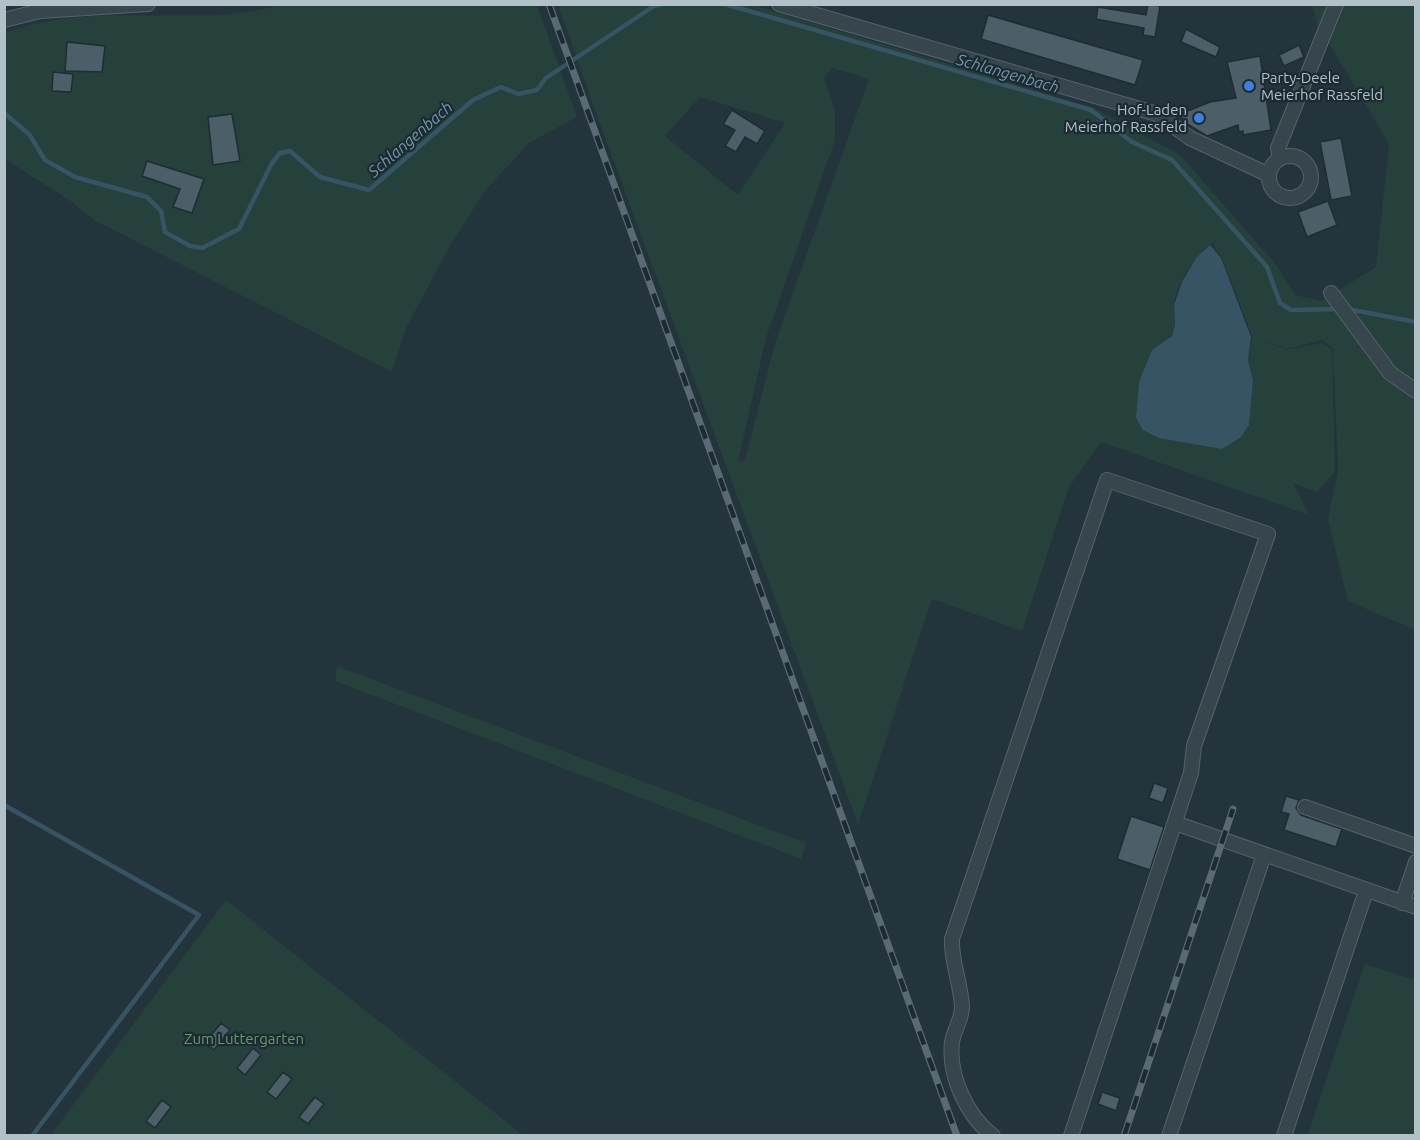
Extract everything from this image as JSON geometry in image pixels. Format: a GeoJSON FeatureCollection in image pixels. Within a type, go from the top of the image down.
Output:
{"type":"FeatureCollection","features":[{"type":"Feature","properties":{"kind":"street"},"geometry":{"type":"LineString","coordinates":[[4,20],[40,11],[148,4]]}},
{"type":"Feature","properties":{"kind":"street"},"geometry":{"type":"LineString","coordinates":[[779,4],[1157,114],[1190,138],[1269,175]]}},
{"type":"Feature","properties":{"kind":"street"},"geometry":{"type":"LineString","coordinates":[[1280,158],[1278,148],[1336,4]]}},
{"type":"Feature","properties":{"kind":"street"},"geometry":{"type":"LineString","coordinates":[[1290,156],[1303,160],[1311,171],[1310,185],[1301,196],[1287,198],[1277,194],[1271,185],[1269,175],[1273,165],[1280,158],[1290,156]]}},
{"type":"Feature","properties":{"kind":"street"},"geometry":{"type":"LineString","coordinates":[[1331,293],[1390,373],[1416,391]]}},
{"type":"Feature","properties":{"kind":"street"},"geometry":{"type":"LineString","coordinates":[[993,1136],[984,1129],[967,1106],[954,1065],[952,1043],[962,1011],[952,939],[1107,480],[1268,534],[1194,746],[1191,773],[1071,1136]]}},
{"type":"Feature","properties":{"kind":"street"},"geometry":{"type":"LineString","coordinates":[[1305,807],[1416,846]]}},
{"type":"Feature","properties":{"kind":"street"},"geometry":{"type":"LineString","coordinates":[[1175,823],[1409,905],[1416,862]]}},
{"type":"Feature","properties":{"kind":"street"},"geometry":{"type":"LineString","coordinates":[[1169,1136],[1264,855]]}},
{"type":"Feature","properties":{"kind":"street"},"geometry":{"type":"LineString","coordinates":[[1284,1136],[1366,891]]}},
{"type":"Feature","properties":{"kind":"green space"},"geometry":{"type":"Polygon","coordinates":[[[287,4],[537,5],[577,117],[529,143],[485,191],[451,244],[406,328],[392,372],[94,220],[69,200],[5,159],[5,33],[31,25],[84,17],[219,15],[287,4]]]}},
{"type":"Feature","properties":{"kind":"green space"},"geometry":{"type":"Polygon","coordinates":[[[558,5],[753,5],[1094,108],[1180,155],[1277,266],[1295,295],[1321,301],[1376,267],[1389,144],[1317,23],[1312,5],[1415,5],[1415,630],[1348,601],[1328,520],[1338,471],[1333,348],[1322,340],[1288,349],[1262,340],[1287,350],[1322,343],[1332,350],[1335,471],[1317,492],[1293,483],[1309,515],[1101,442],[1069,487],[1022,631],[932,599],[858,824],[558,5]],[[832,68],[824,77],[835,111],[835,140],[766,338],[738,462],[745,460],[775,343],[869,79],[832,68]],[[700,97],[665,136],[738,195],[785,123],[700,97]],[[1216,240],[1189,268],[1179,286],[1174,305],[1173,333],[1152,350],[1249,425],[1253,380],[1248,360],[1252,336],[1222,258],[1213,245],[1216,240]]]}},
{"type":"Feature","properties":{"kind":"green space"},"geometry":{"type":"Polygon","coordinates":[[[337,666],[806,843],[801,859],[335,681],[337,666]]]}},
{"type":"Feature","properties":{"kind":"green space","name":"Zum Luttergarten"},"geometry":{"type":"Polygon","coordinates":[[[226,900],[523,1135],[50,1136],[226,900]]]}},
{"type":"Feature","properties":{"kind":"green space"},"geometry":{"type":"Polygon","coordinates":[[[1365,964],[1412,979],[1415,977],[1415,1135],[1308,1135],[1365,964]]]}},
{"type":"Feature","properties":{"kind":"water"},"geometry":{"type":"Polygon","coordinates":[[[1210,245],[1221,258],[1251,337],[1248,360],[1253,380],[1249,425],[1241,437],[1222,449],[1159,438],[1143,430],[1136,418],[1139,382],[1152,350],[1172,336],[1175,325],[1174,305],[1182,282],[1196,258],[1210,245]]]}},
{"type":"Feature","properties":{"kind":"building"},"geometry":{"type":"Polygon","coordinates":[[[1148,4],[1160,6],[1155,37],[1143,35],[1144,28],[1096,19],[1098,7],[1146,15],[1148,4]]]}},
{"type":"Feature","properties":{"kind":"building"},"geometry":{"type":"Polygon","coordinates":[[[988,15],[1143,60],[1135,85],[981,39],[988,15]]]}},
{"type":"Feature","properties":{"kind":"building"},"geometry":{"type":"Polygon","coordinates":[[[1186,29],[1220,47],[1216,57],[1181,42],[1186,29]]]}},
{"type":"Feature","properties":{"kind":"building"},"geometry":{"type":"Polygon","coordinates":[[[67,42],[105,46],[102,72],[65,71],[67,42]]]}},
{"type":"Feature","properties":{"kind":"building"},"geometry":{"type":"Polygon","coordinates":[[[1299,45],[1304,57],[1284,66],[1279,55],[1299,45]]]}},
{"type":"Feature","properties":{"kind":"building","name":"Party-Deele Meierhof Rassfeld"},"geometry":{"type":"Polygon","coordinates":[[[1260,56],[1271,130],[1243,135],[1243,131],[1239,132],[1238,125],[1207,136],[1184,122],[1180,114],[1210,102],[1236,98],[1227,62],[1260,56]]]}},
{"type":"Feature","properties":{"kind":"building"},"geometry":{"type":"Polygon","coordinates":[[[53,72],[73,74],[71,92],[52,91],[53,72]]]}},
{"type":"Feature","properties":{"kind":"building"},"geometry":{"type":"Polygon","coordinates":[[[732,110],[765,131],[757,144],[745,137],[736,152],[725,146],[735,130],[723,124],[732,110]]]}},
{"type":"Feature","properties":{"kind":"building"},"geometry":{"type":"Polygon","coordinates":[[[232,114],[240,161],[213,165],[208,117],[232,114]]]}},
{"type":"Feature","properties":{"kind":"building"},"geometry":{"type":"Polygon","coordinates":[[[1341,138],[1352,196],[1331,200],[1320,142],[1341,138]]]}},
{"type":"Feature","properties":{"kind":"building"},"geometry":{"type":"Polygon","coordinates":[[[147,161],[204,179],[192,213],[173,207],[180,189],[142,176],[147,161]]]}},
{"type":"Feature","properties":{"kind":"building"},"geometry":{"type":"Polygon","coordinates":[[[1328,201],[1337,225],[1307,237],[1298,212],[1328,201]]]}},
{"type":"Feature","properties":{"kind":"building"},"geometry":{"type":"Polygon","coordinates":[[[1154,783],[1168,788],[1163,803],[1149,798],[1154,783]]]}},
{"type":"Feature","properties":{"kind":"building"},"geometry":{"type":"Polygon","coordinates":[[[1286,796],[1299,800],[1296,808],[1301,815],[1342,829],[1336,847],[1284,830],[1289,814],[1281,812],[1286,796]]]}},
{"type":"Feature","properties":{"kind":"building"},"geometry":{"type":"Polygon","coordinates":[[[1131,816],[1164,827],[1150,870],[1117,859],[1131,816]]]}},
{"type":"Feature","properties":{"kind":"building"},"geometry":{"type":"Polygon","coordinates":[[[221,1023],[230,1030],[214,1050],[205,1043],[221,1023]]]}},
{"type":"Feature","properties":{"kind":"building"},"geometry":{"type":"Polygon","coordinates":[[[253,1048],[261,1055],[245,1075],[237,1068],[253,1048]]]}},
{"type":"Feature","properties":{"kind":"building"},"geometry":{"type":"Polygon","coordinates":[[[283,1072],[292,1079],[276,1099],[267,1092],[283,1072]]]}},
{"type":"Feature","properties":{"kind":"building"},"geometry":{"type":"Polygon","coordinates":[[[1102,1092],[1120,1098],[1116,1111],[1098,1104],[1102,1092]]]}},
{"type":"Feature","properties":{"kind":"building"},"geometry":{"type":"Polygon","coordinates":[[[315,1097],[324,1104],[308,1124],[299,1117],[315,1097]]]}},
{"type":"Feature","properties":{"kind":"building"},"geometry":{"type":"Polygon","coordinates":[[[162,1100],[171,1107],[155,1128],[146,1121],[162,1100]]]}},
{"type":"Feature","properties":{"kind":"waterway","name":"Schlangenbach"},"geometry":{"type":"LineString","coordinates":[[4,113],[29,134],[45,160],[75,177],[147,197],[161,211],[165,232],[190,246],[202,248],[239,229],[272,163],[280,153],[290,151],[320,177],[369,190],[473,100],[501,87],[518,94],[537,90],[546,78],[654,6],[663,4]]}},
{"type":"Feature","properties":{"kind":"waterway","name":"Schlangenbach"},"geometry":{"type":"LineString","coordinates":[[725,4],[1091,110],[1132,142],[1172,160],[1267,267],[1280,303],[1291,310],[1340,309]]}},
{"type":"Feature","properties":{"kind":"waterway","name":"Schlangenbach"},"geometry":{"type":"LineString","coordinates":[[1348,309],[1416,322]]}},
{"type":"Feature","properties":{"kind":"waterway"},"geometry":{"type":"LineString","coordinates":[[4,805],[199,915],[32,1136]]}},
{"type":"Feature","properties":{"kind":"railway"},"geometry":{"type":"LineString","coordinates":[[549,4],[957,1136]]}},
{"type":"Feature","properties":{"kind":"railway"},"geometry":{"type":"LineString","coordinates":[[1124,1136],[1233,809]]}},
{"type":"Feature","properties":{"kind":"place","name":"Party-Deele Meierhof Rassfeld"},"geometry":{"type":"Point","coordinates":[1249,86]}},
{"type":"Feature","properties":{"kind":"place","name":"Hof-Laden Meierhof Rassfeld"},"geometry":{"type":"Point","coordinates":[1199,118]}}]}
